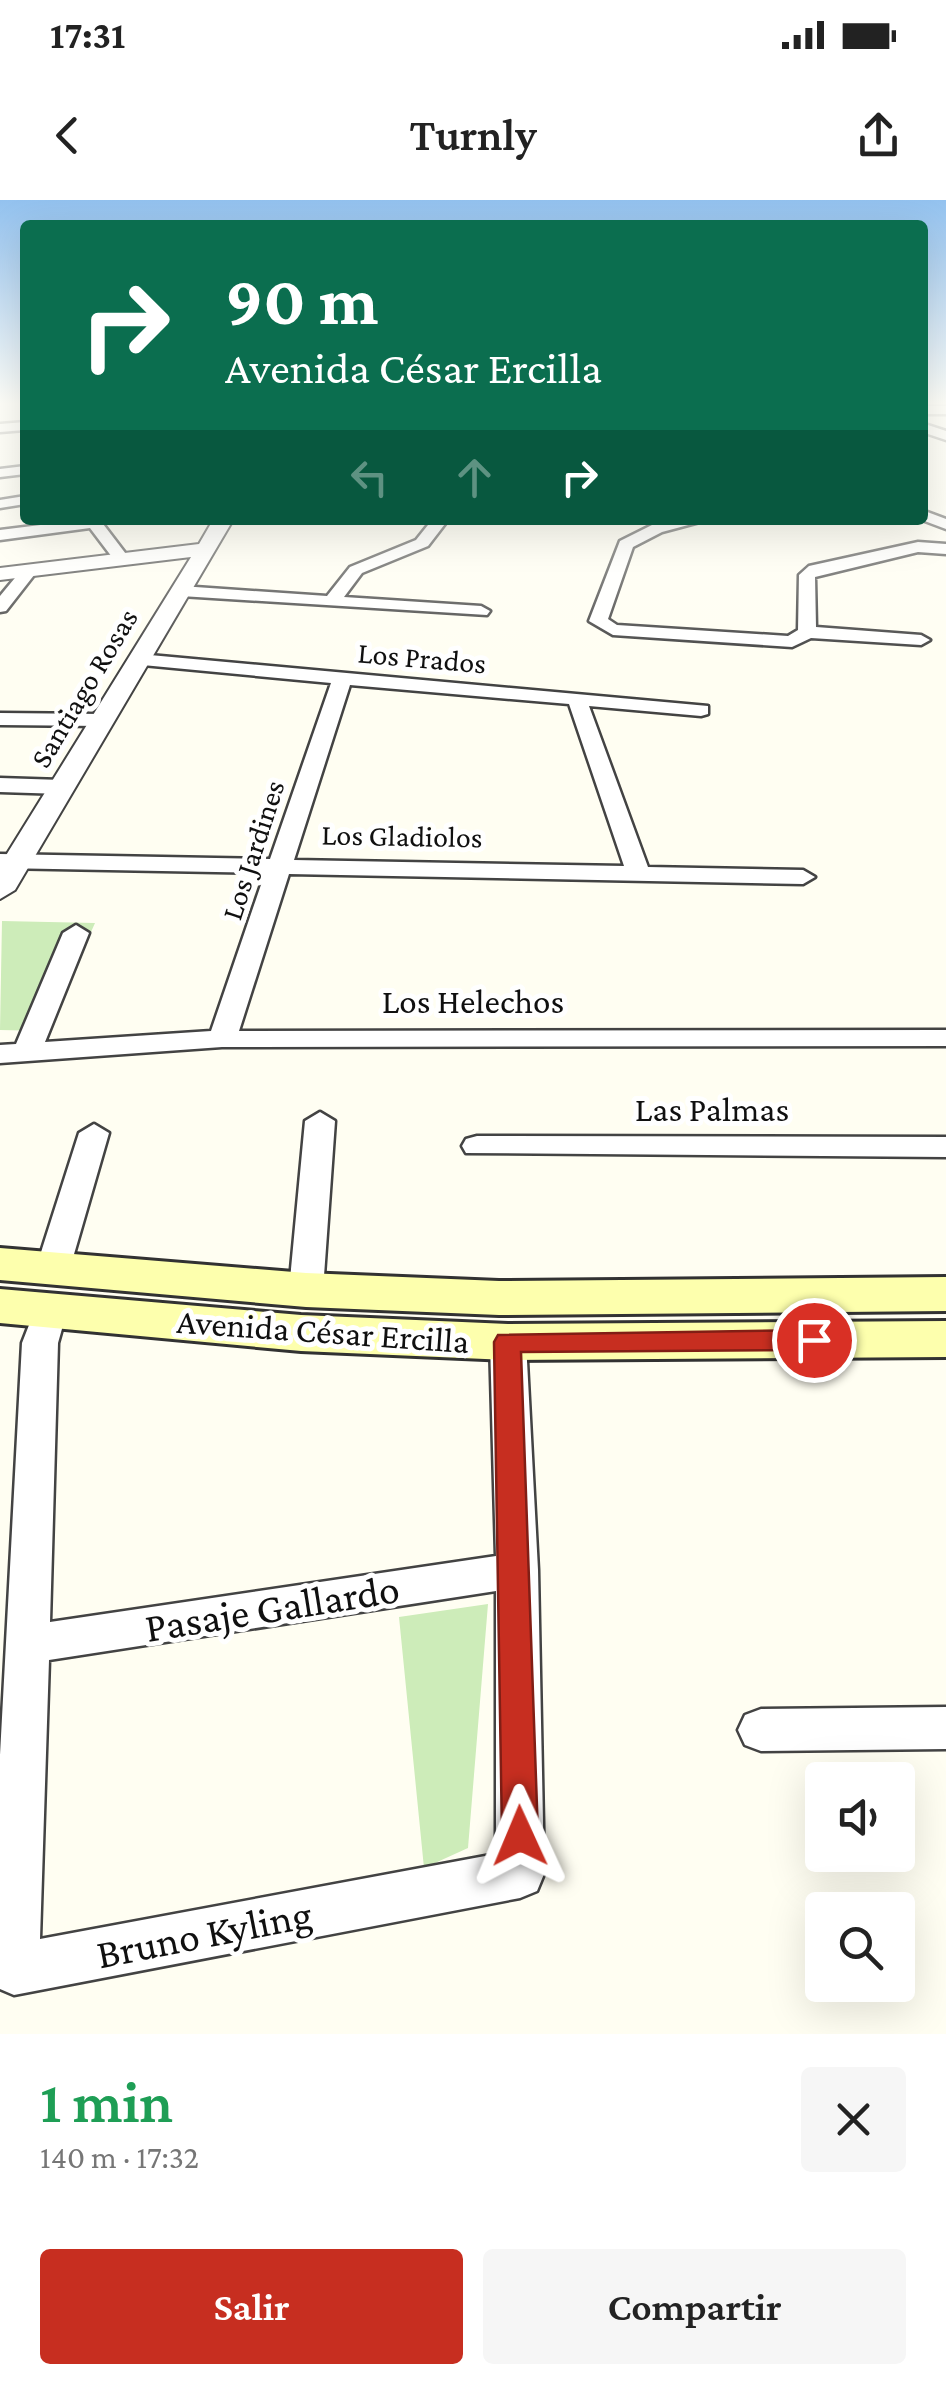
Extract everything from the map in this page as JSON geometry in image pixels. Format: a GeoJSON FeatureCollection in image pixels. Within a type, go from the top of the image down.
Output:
{"type":"FeatureCollection","features":[{"type":"Feature","properties":{"kind":"main road","name":"Avenida César Ercilla"},"geometry":{"type":"LineString","coordinates":[[0,1264],[69,1291],[301,1334],[436,1317],[806,1318],[946,1339]]}},
{"type":"Feature","properties":{"kind":"main road","name":"Avenida César Ercilla"},"geometry":{"type":"LineString","coordinates":[[0,1306],[69,1291],[306,1290],[436,1317],[508,1342],[806,1318],[946,1294]]}},
{"type":"Feature","properties":{"kind":"street"},"geometry":{"type":"LineString","coordinates":[[0,535],[72,525]]}},
{"type":"Feature","properties":{"kind":"street"},"geometry":{"type":"LineString","coordinates":[[95,525],[121,558]]}},
{"type":"Feature","properties":{"kind":"street","name":"Santiago Rosas"},"geometry":{"type":"LineString","coordinates":[[0,890],[9,861],[62,787],[221,525]]}},
{"type":"Feature","properties":{"kind":"street"},"geometry":{"type":"LineString","coordinates":[[332,601],[356,570],[422,543],[436,525]]}},
{"type":"Feature","properties":{"kind":"street"},"geometry":{"type":"LineString","coordinates":[[673,525],[657,528],[626,544],[598,621],[613,630],[792,642],[807,632],[921,640]]}},
{"type":"Feature","properties":{"kind":"street"},"geometry":{"type":"LineString","coordinates":[[807,632],[810,572],[829,564],[918,547],[946,550]]}},
{"type":"Feature","properties":{"kind":"street"},"geometry":{"type":"LineString","coordinates":[[0,574],[206,549]]}},
{"type":"Feature","properties":{"kind":"street"},"geometry":{"type":"LineString","coordinates":[[0,607],[30,570]]}},
{"type":"Feature","properties":{"kind":"street"},"geometry":{"type":"LineString","coordinates":[[181,591],[481,611]]}},
{"type":"Feature","properties":{"kind":"street","name":"Los Prados"},"geometry":{"type":"LineString","coordinates":[[139,660],[700,710]]}},
{"type":"Feature","properties":{"kind":"street","name":"Los Jardines"},"geometry":{"type":"LineString","coordinates":[[222,1039],[342,680]]}},
{"type":"Feature","properties":{"kind":"street"},"geometry":{"type":"LineString","coordinates":[[578,702],[639,874]]}},
{"type":"Feature","properties":{"kind":"street"},"geometry":{"type":"LineString","coordinates":[[0,719],[102,720]]}},
{"type":"Feature","properties":{"kind":"street"},"geometry":{"type":"LineString","coordinates":[[0,785],[62,787]]}},
{"type":"Feature","properties":{"kind":"street","name":"Los Gladiolos"},"geometry":{"type":"LineString","coordinates":[[9,861],[803,877]]}},
{"type":"Feature","properties":{"kind":"street"},"geometry":{"type":"LineString","coordinates":[[14,1053],[76,933]]}},
{"type":"Feature","properties":{"kind":"street","name":"Los Helechos"},"geometry":{"type":"LineString","coordinates":[[14,1053],[222,1039],[946,1038]]}},
{"type":"Feature","properties":{"kind":"street"},"geometry":{"type":"LineString","coordinates":[[306,1290],[320,1121]]}},
{"type":"Feature","properties":{"kind":"street","name":"Bruno Kyling"},"geometry":{"type":"LineString","coordinates":[[94,1133],[69,1291],[40,1343],[14,1969],[520,1874],[517,1570],[508,1342]]}},
{"type":"Feature","properties":{"kind":"street","name":"Las Palmas"},"geometry":{"type":"LineString","coordinates":[[477,1146],[946,1147]]}},
{"type":"Feature","properties":{"kind":"street","name":"Pasaje Gallardo"},"geometry":{"type":"LineString","coordinates":[[26,1644],[517,1570]]}},
{"type":"Feature","properties":{"kind":"street"},"geometry":{"type":"LineString","coordinates":[[761,1730],[946,1728]]}},
{"type":"Feature","properties":{"kind":"green space"},"geometry":{"type":"Polygon","coordinates":[[[2,921],[95,923],[47,1031],[0,1030],[2,921]]]}},
{"type":"Feature","properties":{"kind":"green space"},"geometry":{"type":"Polygon","coordinates":[[[488,1604],[468,1848],[424,1868],[399,1617],[488,1604]]]}},
{"type":"Feature","properties":{"kind":"route"},"geometry":{"type":"LineString","coordinates":[[520,1836],[517,1570],[508,1342],[814,1340]]}}]}
